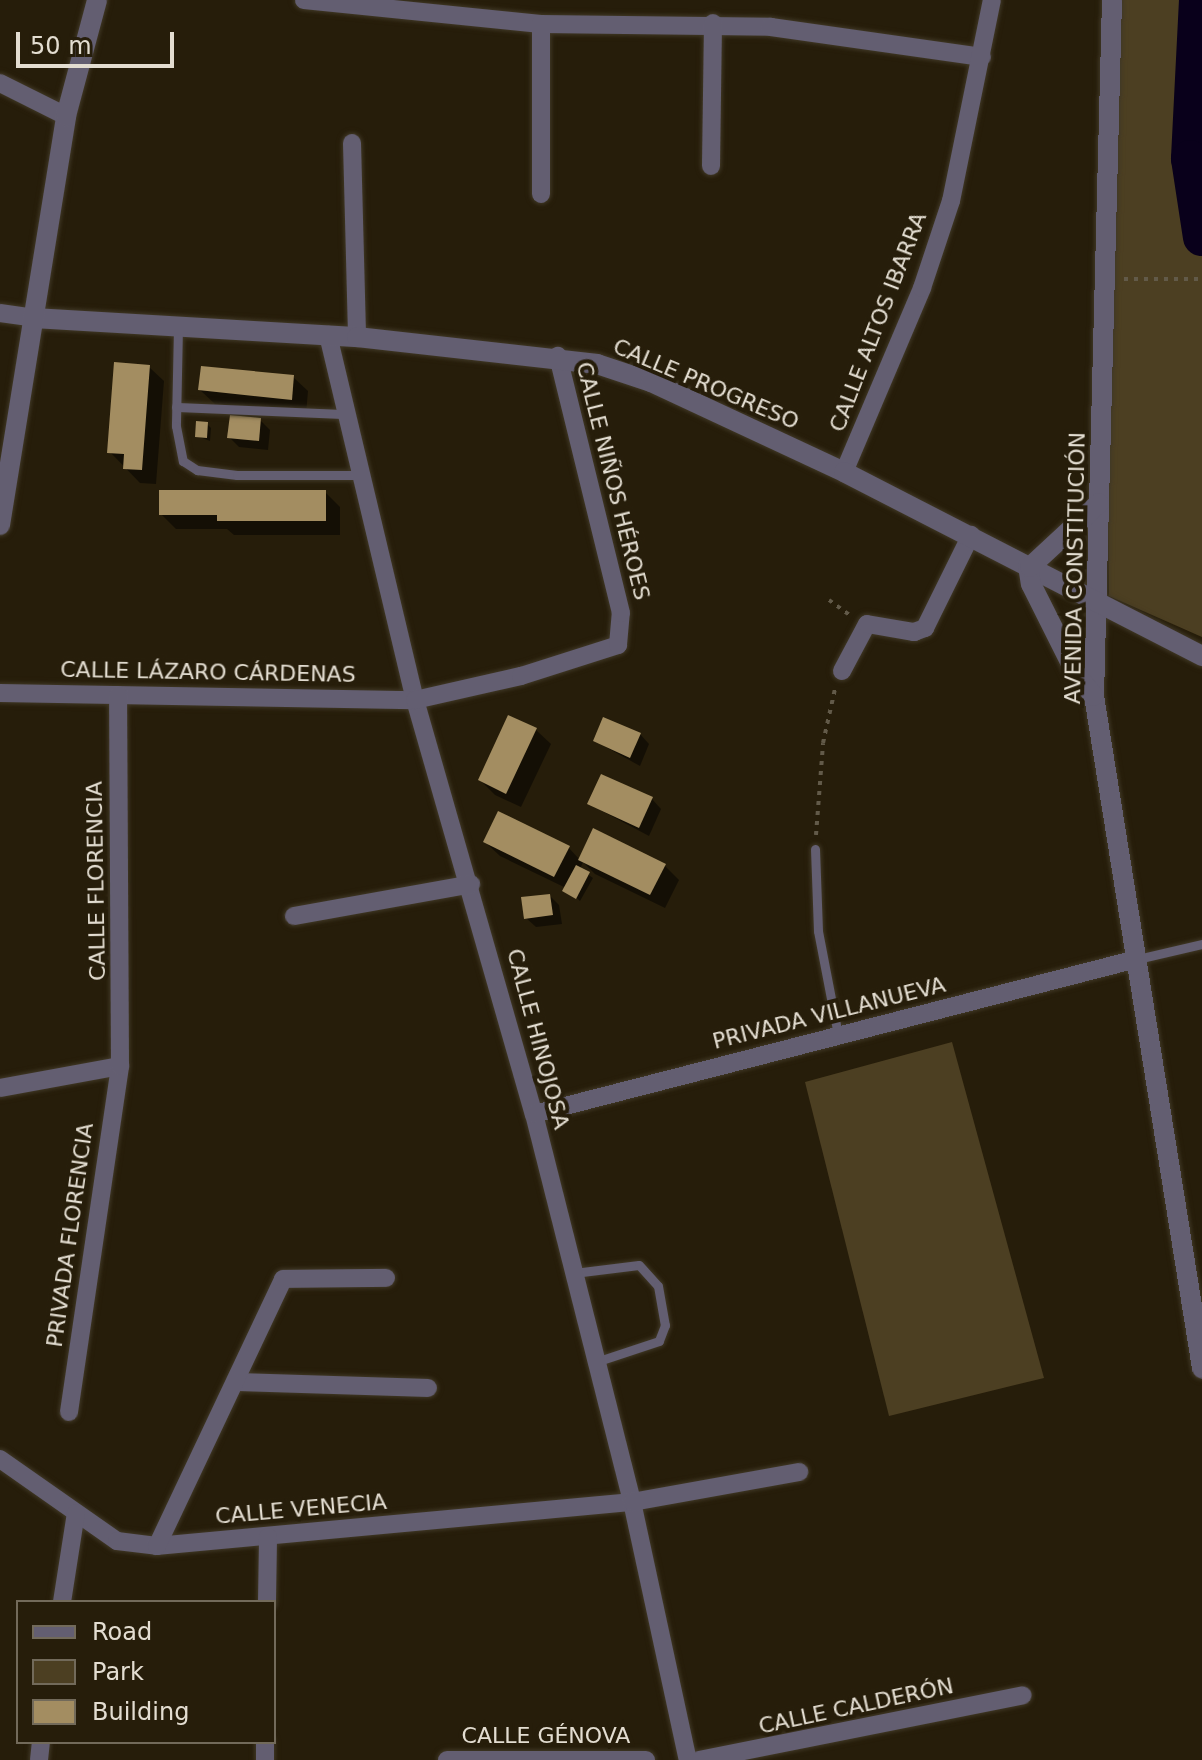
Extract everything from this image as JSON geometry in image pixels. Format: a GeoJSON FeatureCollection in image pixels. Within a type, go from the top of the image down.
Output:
{"type":"FeatureCollection","features":[{"type":"Feature","properties":{"kind":"street"},"geometry":{"type":"LineString","coordinates":[[0,525],[66,116],[97,0]]}},
{"type":"Feature","properties":{"kind":"street"},"geometry":{"type":"LineString","coordinates":[[304,0],[541,24],[713,23],[982,57]]}},
{"type":"Feature","properties":{"kind":"street","name":"CALLE ALTOS IBARRA"},"geometry":{"type":"LineString","coordinates":[[844,472],[922,288],[951,201],[992,0]]}},
{"type":"Feature","properties":{"kind":"street","name":"AVENIDA CONSTITUCIÓN"},"geometry":{"type":"LineString","coordinates":[[1112,0],[1094,696],[1202,1368]]}},
{"type":"Feature","properties":{"kind":"street"},"geometry":{"type":"LineString","coordinates":[[711,166],[713,23]]}},
{"type":"Feature","properties":{"kind":"street"},"geometry":{"type":"LineString","coordinates":[[541,24],[541,194]]}},
{"type":"Feature","properties":{"kind":"street"},"geometry":{"type":"LineString","coordinates":[[0,83],[66,116]]}},
{"type":"Feature","properties":{"kind":"street"},"geometry":{"type":"LineString","coordinates":[[352,143],[357,337]]}},
{"type":"Feature","properties":{"kind":"street","name":"CALLE PROGRESO"},"geometry":{"type":"LineString","coordinates":[[0,313],[35,318],[357,337],[558,356],[651,382],[971,535],[1202,656]]}},
{"type":"Feature","properties":{"kind":"street","name":"CALLE HINOJOSA"},"geometry":{"type":"LineString","coordinates":[[328,335],[344,414],[415,700],[471,884],[534,1114],[632,1502],[688,1760]]}},
{"type":"Feature","properties":{"kind":"street","name":"CALLE NIÑOS HÉROES"},"geometry":{"type":"LineString","coordinates":[[415,700],[537,672],[620,643],[621,613],[558,356]]}},
{"type":"Feature","properties":{"kind":"street"},"geometry":{"type":"LineString","coordinates":[[1094,696],[1076,674],[1031,584],[1029,566],[1099,503]]}},
{"type":"Feature","properties":{"kind":"street"},"geometry":{"type":"LineString","coordinates":[[842,671],[865,626],[876,623],[914,632],[925,628],[971,535]]}},
{"type":"Feature","properties":{"kind":"street","name":"CALLE LÁZARO CÁRDENAS"},"geometry":{"type":"LineString","coordinates":[[0,693],[415,700]]}},
{"type":"Feature","properties":{"kind":"street","name":"CALLE FLORENCIA"},"geometry":{"type":"LineString","coordinates":[[118,695],[120,1066]]}},
{"type":"Feature","properties":{"kind":"street"},"geometry":{"type":"LineString","coordinates":[[294,916],[471,884]]}},
{"type":"Feature","properties":{"kind":"street","name":"PRIVADA VILLANUEVA"},"geometry":{"type":"LineString","coordinates":[[534,1114],[1137,959]]}},
{"type":"Feature","properties":{"kind":"street"},"geometry":{"type":"LineString","coordinates":[[0,1088],[120,1066]]}},
{"type":"Feature","properties":{"kind":"street","name":"PRIVADA FLORENCIA"},"geometry":{"type":"LineString","coordinates":[[69,1412],[120,1066]]}},
{"type":"Feature","properties":{"kind":"street"},"geometry":{"type":"LineString","coordinates":[[157,1546],[185,1478],[239,1382],[283,1279],[386,1278]]}},
{"type":"Feature","properties":{"kind":"street"},"geometry":{"type":"LineString","coordinates":[[239,1382],[428,1388]]}},
{"type":"Feature","properties":{"kind":"street","name":"CALLE VENECIA"},"geometry":{"type":"LineString","coordinates":[[0,1459],[117,1541],[157,1546],[632,1502],[799,1472]]}},
{"type":"Feature","properties":{"kind":"street"},"geometry":{"type":"LineString","coordinates":[[62,1600],[76,1513]]}},
{"type":"Feature","properties":{"kind":"street"},"geometry":{"type":"LineString","coordinates":[[267,1600],[268,1537]]}},
{"type":"Feature","properties":{"kind":"street","name":"CALLE CALDERÓN"},"geometry":{"type":"LineString","coordinates":[[699,1760],[1023,1695]]}},
{"type":"Feature","properties":{"kind":"street","name":"CALLE GÉNOVA"},"geometry":{"type":"LineString","coordinates":[[447,1760],[646,1760]]}},
{"type":"Feature","properties":{"kind":"lane"},"geometry":{"type":"LineString","coordinates":[[178,327],[177,448],[183,461],[197,470],[237,475],[359,475]]}},
{"type":"Feature","properties":{"kind":"lane"},"geometry":{"type":"LineString","coordinates":[[176,407],[344,414]]}},
{"type":"Feature","properties":{"kind":"lane"},"geometry":{"type":"LineString","coordinates":[[815,849],[818,931],[838,1035]]}},
{"type":"Feature","properties":{"kind":"lane"},"geometry":{"type":"LineString","coordinates":[[1137,959],[1202,944]]}},
{"type":"Feature","properties":{"kind":"lane"},"geometry":{"type":"LineString","coordinates":[[574,1273],[628,1264],[649,1273],[658,1286],[665,1325],[659,1341],[596,1362]]}},
{"type":"Feature","properties":{"kind":"path"},"geometry":{"type":"LineString","coordinates":[[1105,279],[1202,279]]}},
{"type":"Feature","properties":{"kind":"path"},"geometry":{"type":"LineString","coordinates":[[829,600],[865,626]]}},
{"type":"Feature","properties":{"kind":"path"},"geometry":{"type":"LineString","coordinates":[[815,849],[823,743],[842,671]]}},
{"type":"Feature","properties":{"kind":"green space"},"geometry":{"type":"Polygon","coordinates":[[[1119,0],[1202,0],[1202,637],[1109,596],[1107,440],[1119,0]]]}},
{"type":"Feature","properties":{"kind":"green space"},"geometry":{"type":"Polygon","coordinates":[[[952,1042],[1044,1378],[889,1416],[805,1082],[952,1042]]]}},
{"type":"Feature","properties":{"kind":"building"},"geometry":{"type":"Polygon","coordinates":[[[114,362],[150,365],[142,470],[123,469],[124,454],[107,453],[114,362]]]}},
{"type":"Feature","properties":{"kind":"building"},"geometry":{"type":"Polygon","coordinates":[[[201,366],[294,375],[292,400],[198,390],[201,366]]]}},
{"type":"Feature","properties":{"kind":"building"},"geometry":{"type":"Polygon","coordinates":[[[230,415],[261,418],[259,441],[227,438],[230,415]]]}},
{"type":"Feature","properties":{"kind":"building"},"geometry":{"type":"Polygon","coordinates":[[[196,421],[208,422],[207,438],[195,437],[196,421]]]}},
{"type":"Feature","properties":{"kind":"building"},"geometry":{"type":"Polygon","coordinates":[[[159,490],[326,490],[326,521],[217,521],[217,515],[159,515],[159,490]]]}},
{"type":"Feature","properties":{"kind":"building"},"geometry":{"type":"Polygon","coordinates":[[[508,715],[537,728],[506,794],[478,780],[508,715]]]}},
{"type":"Feature","properties":{"kind":"building"},"geometry":{"type":"Polygon","coordinates":[[[603,717],[641,733],[630,758],[593,741],[603,717]]]}},
{"type":"Feature","properties":{"kind":"building"},"geometry":{"type":"Polygon","coordinates":[[[601,774],[653,797],[639,828],[587,804],[601,774]]]}},
{"type":"Feature","properties":{"kind":"building"},"geometry":{"type":"Polygon","coordinates":[[[498,811],[570,846],[554,877],[483,842],[498,811]]]}},
{"type":"Feature","properties":{"kind":"building"},"geometry":{"type":"Polygon","coordinates":[[[593,828],[666,864],[650,895],[578,860],[593,828]]]}},
{"type":"Feature","properties":{"kind":"building"},"geometry":{"type":"Polygon","coordinates":[[[576,865],[590,872],[576,899],[562,891],[576,865]]]}},
{"type":"Feature","properties":{"kind":"building"},"geometry":{"type":"Polygon","coordinates":[[[550,894],[553,915],[524,919],[521,897],[550,894]]]}},
{"type":"Feature","properties":{"kind":"waterway"},"geometry":{"type":"LineString","coordinates":[[1198,0],[1190,159],[1202,237]]}}]}
